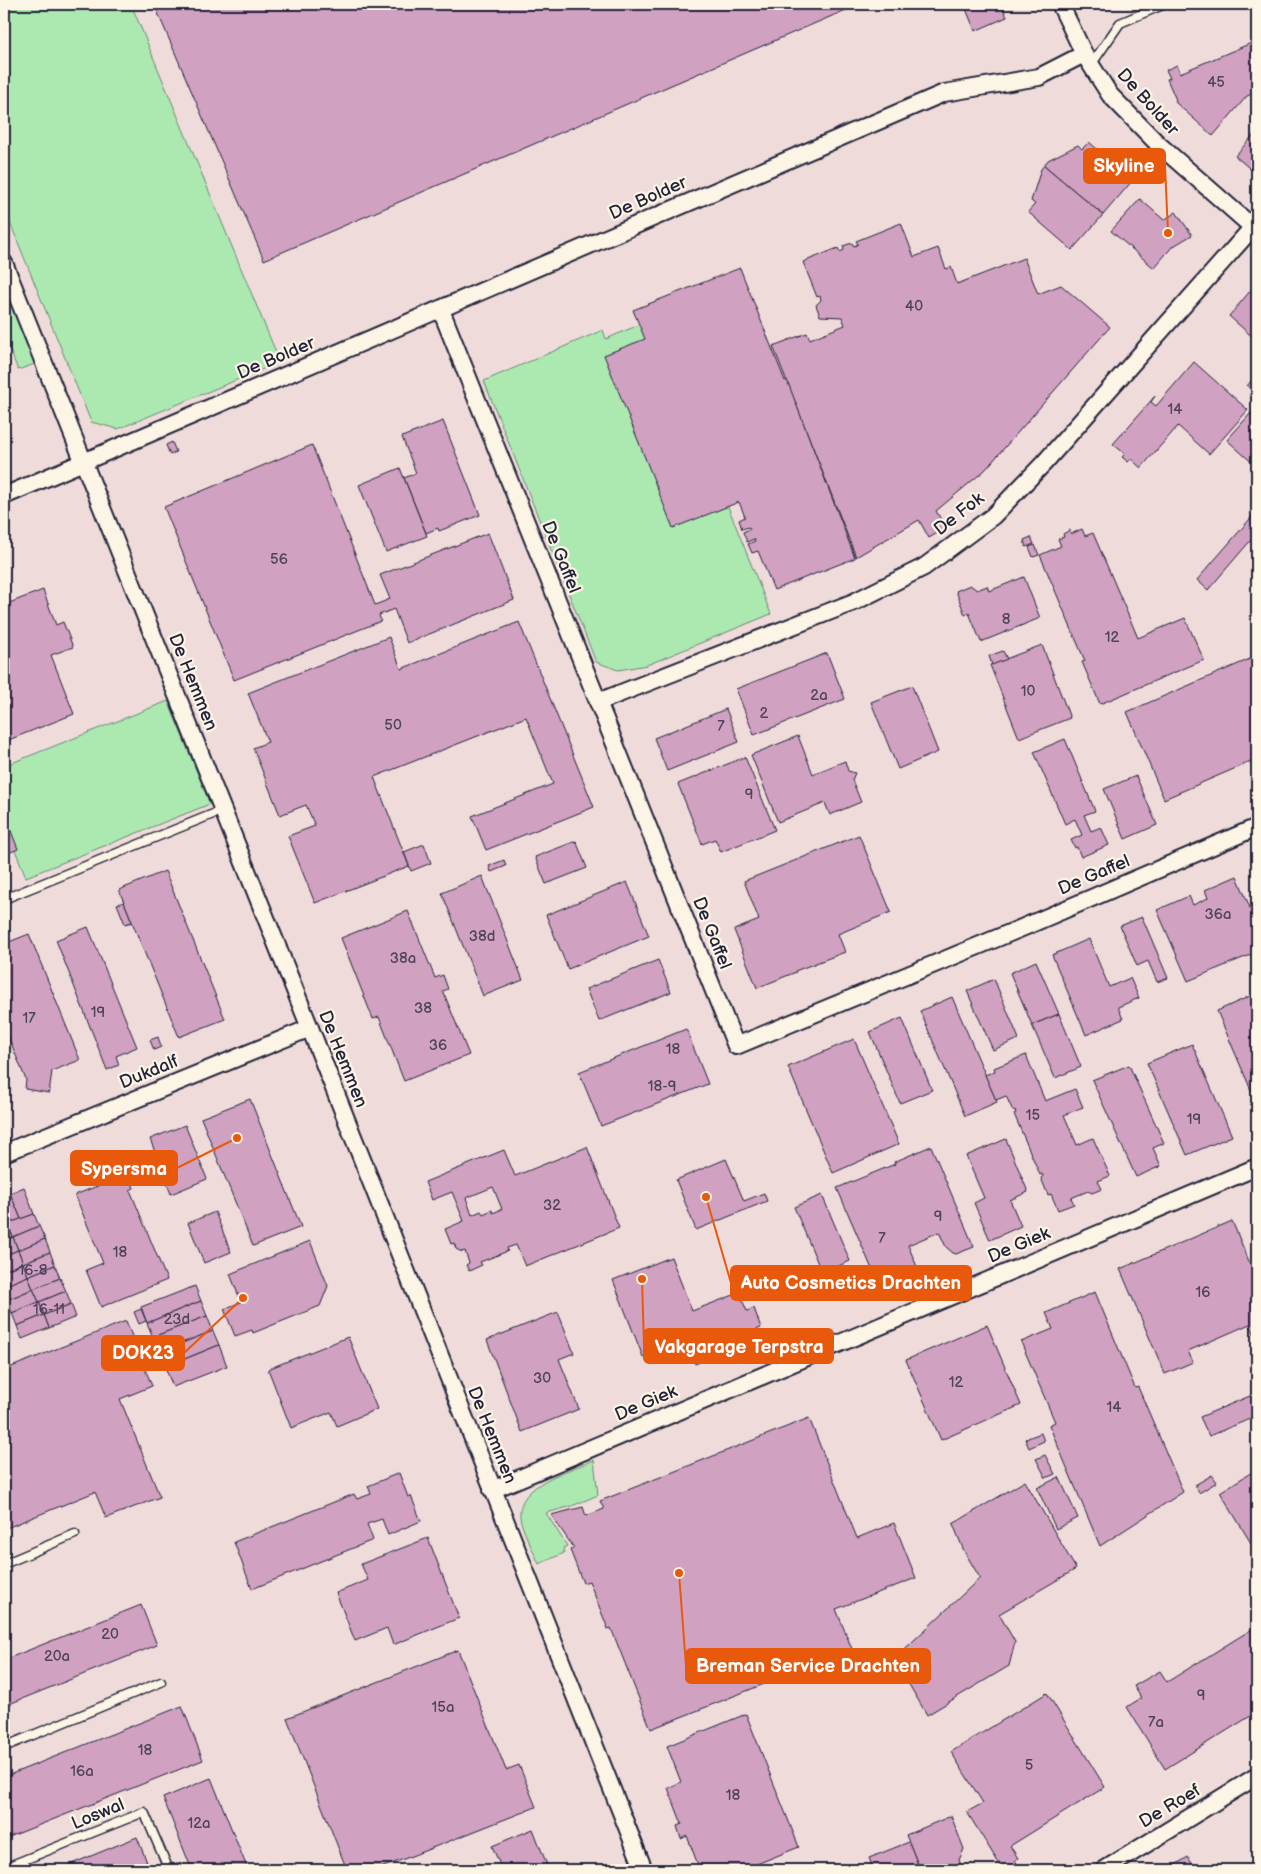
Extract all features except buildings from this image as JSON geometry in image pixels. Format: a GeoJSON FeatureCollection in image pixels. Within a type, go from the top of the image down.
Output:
{"type":"FeatureCollection","features":[{"type":"Feature","properties":{"kind":"street"},"geometry":{"type":"LineString","coordinates":[[1060,4],[1088,59]]}},
{"type":"Feature","properties":{"kind":"street","name":"De Bolder"},"geometry":{"type":"LineString","coordinates":[[4,496],[944,93],[1039,77],[1088,59],[1110,95],[1158,144],[1255,229]]}},
{"type":"Feature","properties":{"kind":"street","name":"De Fok"},"geometry":{"type":"LineString","coordinates":[[598,702],[854,602],[924,567],[993,516],[1044,463],[1255,229]]}},
{"type":"Feature","properties":{"kind":"street","name":"De Hemmen"},"geometry":{"type":"LineString","coordinates":[[4,263],[644,1870]]}},
{"type":"Feature","properties":{"kind":"street","name":"De Gaffel"},"geometry":{"type":"LineString","coordinates":[[441,310],[736,1046],[1033,923],[1257,827]]}},
{"type":"Feature","properties":{"kind":"street","name":"Dukdalf"},"geometry":{"type":"LineString","coordinates":[[4,1153],[310,1028]]}},
{"type":"Feature","properties":{"kind":"street","name":"De Giek"},"geometry":{"type":"LineString","coordinates":[[492,1490],[1257,1166]]}},
{"type":"Feature","properties":{"kind":"street","name":"De Roef"},"geometry":{"type":"LineString","coordinates":[[1104,1870],[1257,1776]]}},
{"type":"Feature","properties":{"kind":"lane"},"geometry":{"type":"LineString","coordinates":[[1088,59],[1120,23],[1165,4]]}},
{"type":"Feature","properties":{"kind":"lane"},"geometry":{"type":"LineString","coordinates":[[4,899],[223,810]]}},
{"type":"Feature","properties":{"kind":"lane"},"geometry":{"type":"LineString","coordinates":[[4,1564],[75,1534]]}},
{"type":"Feature","properties":{"kind":"lane"},"geometry":{"type":"LineString","coordinates":[[4,1747],[161,1682]]}},
{"type":"Feature","properties":{"kind":"lane","name":"Loswal"},"geometry":{"type":"LineString","coordinates":[[4,1868],[144,1812],[168,1870]]}},
{"type":"Feature","properties":{"kind":"shaded area"},"geometry":{"type":"Polygon","coordinates":[[[4,4],[1257,4],[1257,1870],[4,1870],[4,4]]]}},
{"type":"Feature","properties":{"kind":"green space"},"geometry":{"type":"Polygon","coordinates":[[[4,4],[131,4],[280,362],[118,429],[91,422],[4,208],[4,4]]]}},
{"type":"Feature","properties":{"kind":"green space"},"geometry":{"type":"Polygon","coordinates":[[[4,287],[35,364],[18,370],[4,336],[4,287]]]}},
{"type":"Feature","properties":{"kind":"green space"},"geometry":{"type":"Polygon","coordinates":[[[653,319],[771,614],[647,665],[618,670],[596,662],[484,381],[603,330],[606,339],[653,319]]]}},
{"type":"Feature","properties":{"kind":"green space"},"geometry":{"type":"Polygon","coordinates":[[[168,701],[210,804],[26,877],[4,823],[4,766],[168,701]]]}},
{"type":"Feature","properties":{"kind":"green space"},"geometry":{"type":"Polygon","coordinates":[[[594,1460],[598,1495],[572,1506],[546,1513],[567,1546],[563,1548],[564,1553],[539,1564],[521,1522],[521,1505],[536,1487],[547,1480],[594,1460]]]}},
{"type":"Feature","properties":{"kind":"place","name":"Skyline"},"geometry":{"type":"Point","coordinates":[1168,233]}},
{"type":"Feature","properties":{"kind":"place","name":"Sypersma"},"geometry":{"type":"Point","coordinates":[237,1138]}},
{"type":"Feature","properties":{"kind":"place","name":"Auto Cosmetics Drachten"},"geometry":{"type":"Point","coordinates":[706,1197]}},
{"type":"Feature","properties":{"kind":"place","name":"Vakgarage Terpstra"},"geometry":{"type":"Point","coordinates":[642,1279]}},
{"type":"Feature","properties":{"kind":"place","name":"DOK23"},"geometry":{"type":"Point","coordinates":[243,1298]}},
{"type":"Feature","properties":{"kind":"place","name":"Breman Service Drachten"},"geometry":{"type":"Point","coordinates":[679,1573]}}]}
